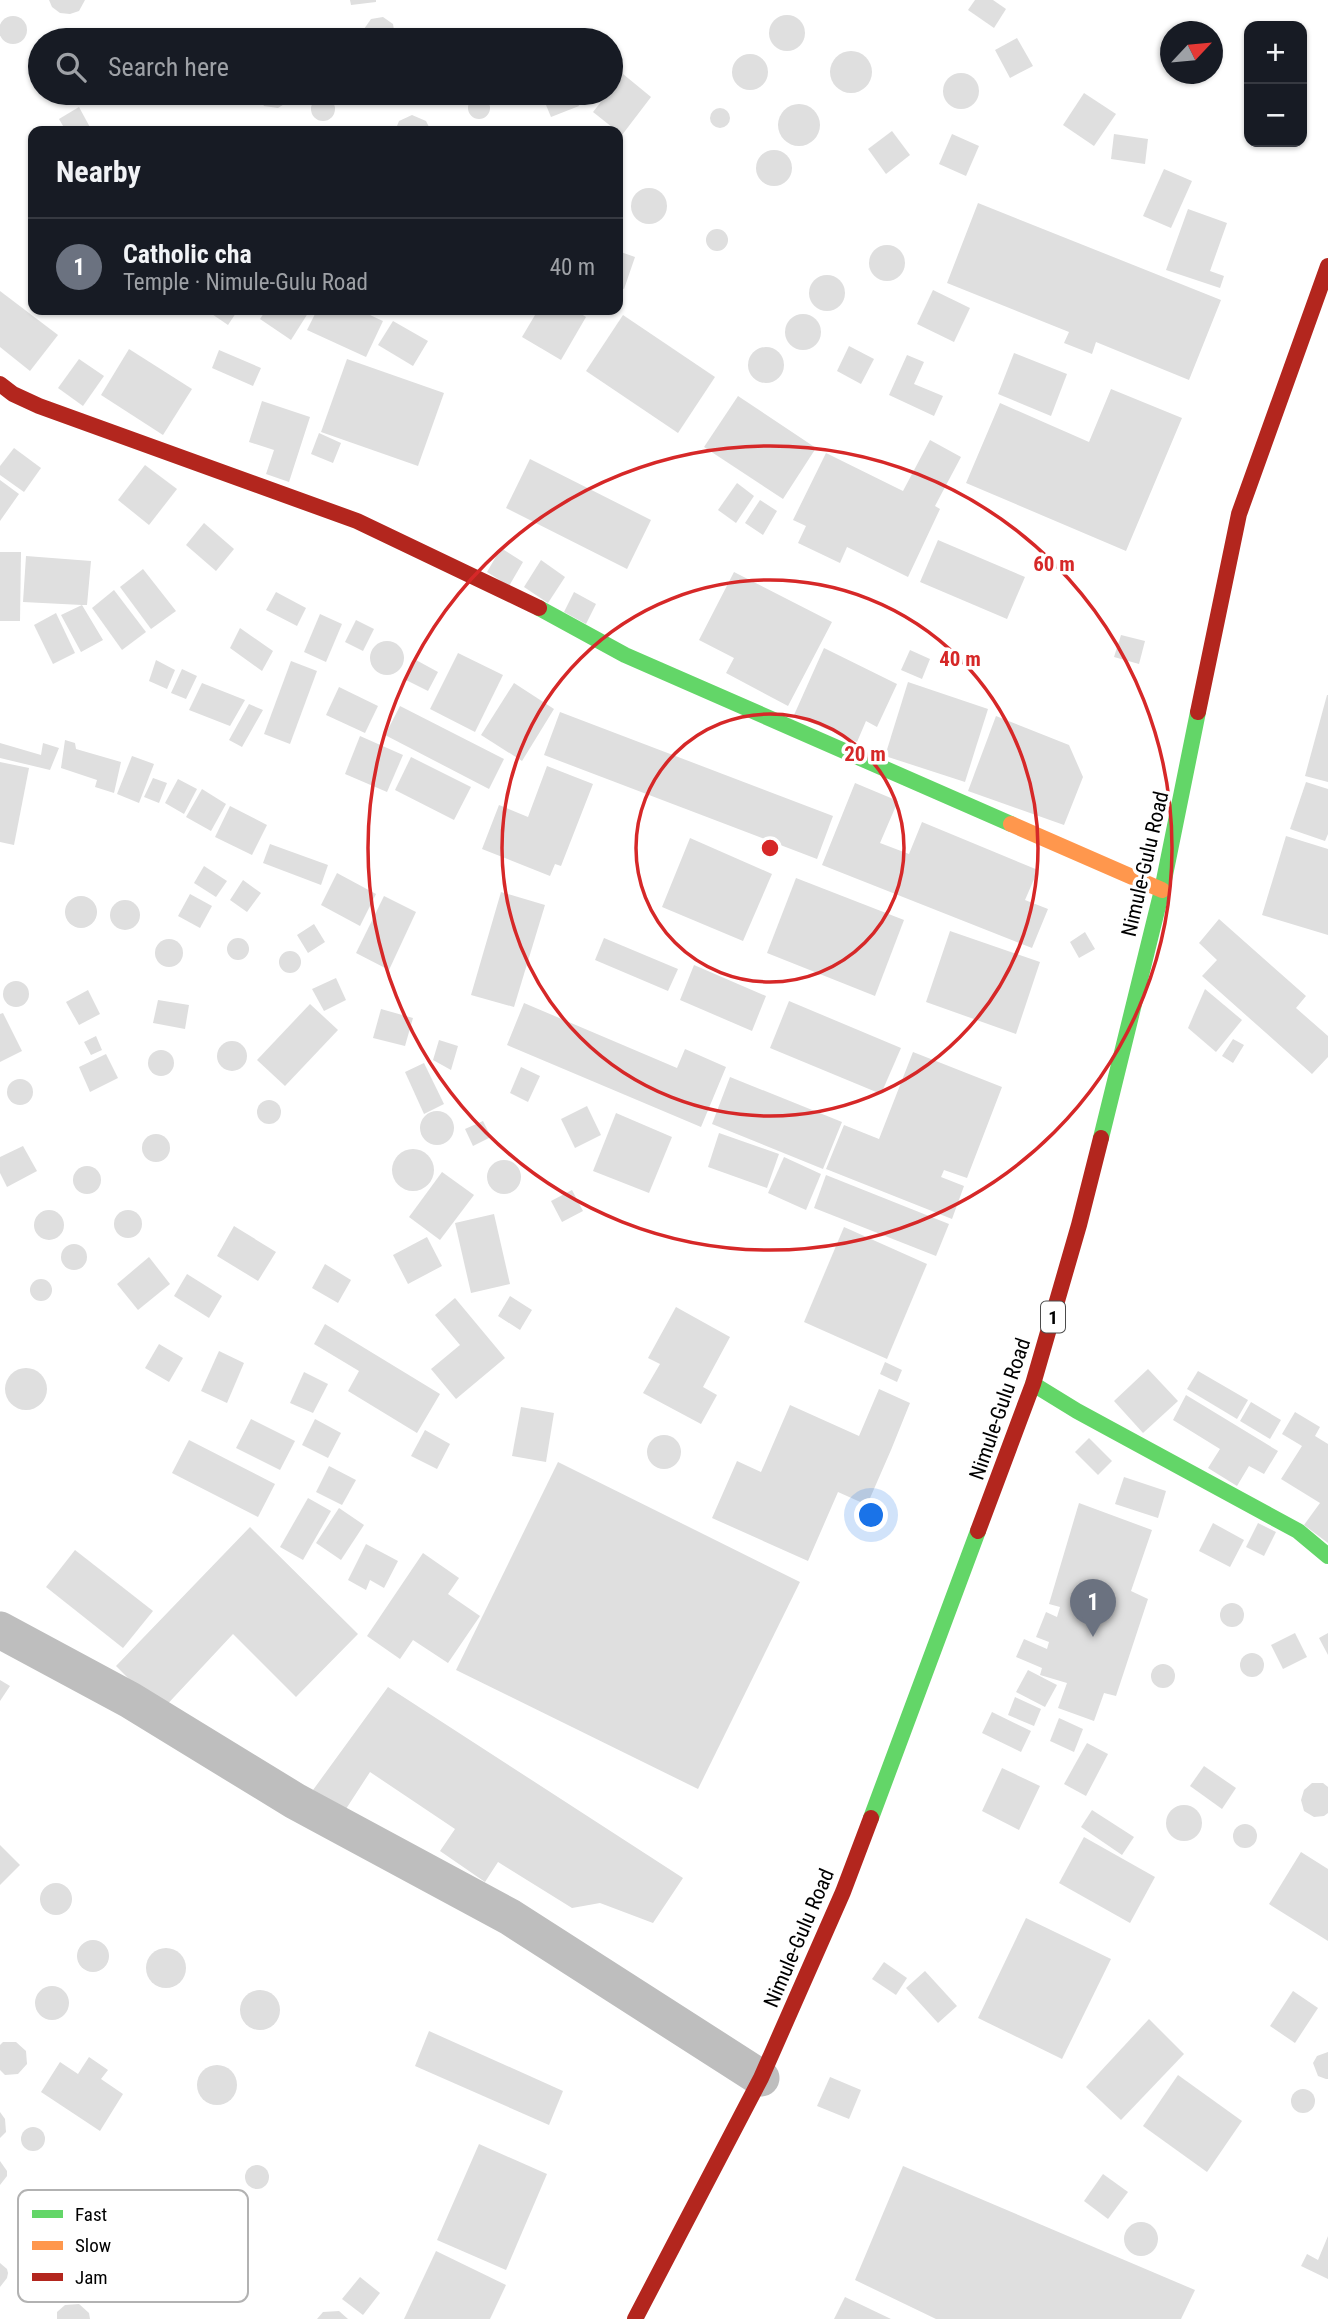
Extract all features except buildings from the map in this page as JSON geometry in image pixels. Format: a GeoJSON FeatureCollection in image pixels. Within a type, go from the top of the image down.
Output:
{"type":"FeatureCollection","features":[{"type":"Feature","properties":{"kind":"main road","name":"Nimule-Gulu Road"},"geometry":{"type":"LineString","coordinates":[[635,2319],[761,2078],[843,1892],[1034,1384],[1082,1213],[1162,890],[1239,514],[1328,266]]}},
{"type":"Feature","properties":{"kind":"main road"},"geometry":{"type":"LineString","coordinates":[[0,384],[39,407],[357,521],[542,609],[625,655],[1162,890]]}},
{"type":"Feature","properties":{"kind":"main road"},"geometry":{"type":"LineString","coordinates":[[1034,1384],[1077,1411],[1298,1531],[1328,1556]]}},
{"type":"Feature","properties":{"kind":"street"},"geometry":{"type":"LineString","coordinates":[[0,1630],[131,1700],[295,1801],[510,1917],[761,2078]]}},
{"type":"Feature","properties":{"kind":"traffic: fast"},"geometry":{"type":"LineString","coordinates":[[539,608],[625,655],[1011,824]]}},
{"type":"Feature","properties":{"kind":"traffic: fast"},"geometry":{"type":"LineString","coordinates":[[1101,1138],[1162,890],[1198,712]]}},
{"type":"Feature","properties":{"kind":"traffic: fast"},"geometry":{"type":"LineString","coordinates":[[1033,1384],[1077,1411],[1298,1531],[1328,1556]]}},
{"type":"Feature","properties":{"kind":"traffic: fast"},"geometry":{"type":"LineString","coordinates":[[871,1818],[978,1531]]}},
{"type":"Feature","properties":{"kind":"traffic: slow"},"geometry":{"type":"LineString","coordinates":[[1011,824],[1162,890]]}},
{"type":"Feature","properties":{"kind":"traffic: jam"},"geometry":{"type":"LineString","coordinates":[[1198,712],[1239,514],[1328,266]]}},
{"type":"Feature","properties":{"kind":"traffic: jam"},"geometry":{"type":"LineString","coordinates":[[0,384],[13,394],[39,406],[357,521],[539,608]]}},
{"type":"Feature","properties":{"kind":"traffic: jam"},"geometry":{"type":"LineString","coordinates":[[978,1531],[1033,1384],[1101,1138]]}},
{"type":"Feature","properties":{"kind":"traffic: jam"},"geometry":{"type":"LineString","coordinates":[[635,2319],[761,2078],[843,1892],[871,1818]]}},
{"type":"Feature","properties":{"kind":"place","name":"Catholic cha"},"geometry":{"type":"Point","coordinates":[1093,1637]}}]}
